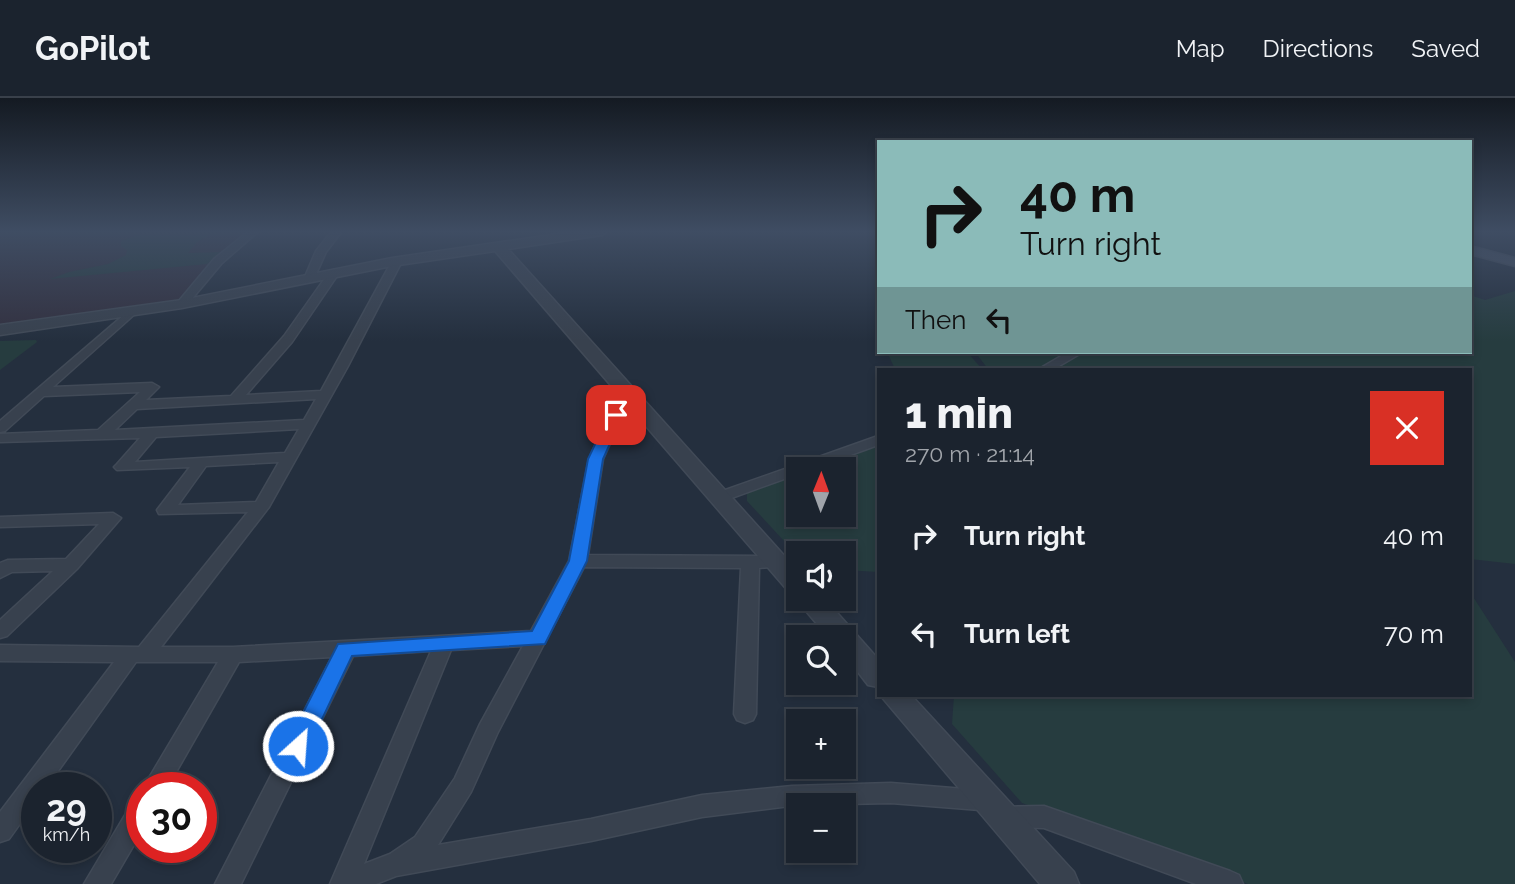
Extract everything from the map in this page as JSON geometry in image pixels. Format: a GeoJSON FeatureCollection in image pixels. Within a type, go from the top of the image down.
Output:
{"type":"FeatureCollection","features":[{"type":"Feature","properties":{"kind":"street"},"geometry":{"type":"LineString","coordinates":[[182,304],[212,268]]}},
{"type":"Feature","properties":{"kind":"street"},"geometry":{"type":"LineString","coordinates":[[309,279],[314,268]]}},
{"type":"Feature","properties":{"kind":"street"},"geometry":{"type":"LineString","coordinates":[[0,330],[182,304],[362,268]]}},
{"type":"Feature","properties":{"kind":"street"},"geometry":{"type":"LineString","coordinates":[[0,831],[137,654],[261,507],[393,268]]}},
{"type":"Feature","properties":{"kind":"street"},"geometry":{"type":"LineString","coordinates":[[517,268],[786,572]]}},
{"type":"Feature","properties":{"kind":"street"},"geometry":{"type":"LineString","coordinates":[[235,400],[288,339],[334,273]]}},
{"type":"Feature","properties":{"kind":"street"},"geometry":{"type":"LineString","coordinates":[[0,428],[132,311]]}},
{"type":"Feature","properties":{"kind":"street"},"geometry":{"type":"LineString","coordinates":[[1047,368],[1073,354]]}},
{"type":"Feature","properties":{"kind":"street"},"geometry":{"type":"LineString","coordinates":[[41,392],[152,387],[101,435]]}},
{"type":"Feature","properties":{"kind":"street"},"geometry":{"type":"LineString","coordinates":[[133,405],[325,395]]}},
{"type":"Feature","properties":{"kind":"street"},"geometry":{"type":"LineString","coordinates":[[396,864],[424,845],[463,785],[488,730],[578,561],[596,459],[616,415]]}},
{"type":"Feature","properties":{"kind":"street"},"geometry":{"type":"LineString","coordinates":[[0,438],[309,424]]}},
{"type":"Feature","properties":{"kind":"street"},"geometry":{"type":"LineString","coordinates":[[152,433],[122,467],[288,457]]}},
{"type":"Feature","properties":{"kind":"street"},"geometry":{"type":"LineString","coordinates":[[720,497],[877,440]]}},
{"type":"Feature","properties":{"kind":"street"},"geometry":{"type":"LineString","coordinates":[[202,462],[165,510],[261,507]]}},
{"type":"Feature","properties":{"kind":"street"},"geometry":{"type":"LineString","coordinates":[[0,522],[113,518],[71,565],[0,631]]}},
{"type":"Feature","properties":{"kind":"street"},"geometry":{"type":"LineString","coordinates":[[578,561],[777,562]]}},
{"type":"Feature","properties":{"kind":"street"},"geometry":{"type":"LineString","coordinates":[[745,715],[750,563]]}},
{"type":"Feature","properties":{"kind":"street"},"geometry":{"type":"LineString","coordinates":[[0,572],[8,566],[71,565]]}},
{"type":"Feature","properties":{"kind":"street"},"geometry":{"type":"LineString","coordinates":[[820,611],[833,625]]}},
{"type":"Feature","properties":{"kind":"street"},"geometry":{"type":"LineString","coordinates":[[0,653],[233,655],[538,638]]}},
{"type":"Feature","properties":{"kind":"street"},"geometry":{"type":"LineString","coordinates":[[344,884],[444,644]]}},
{"type":"Feature","properties":{"kind":"street"},"geometry":{"type":"LineString","coordinates":[[228,884],[345,649]]}},
{"type":"Feature","properties":{"kind":"street"},"geometry":{"type":"LineString","coordinates":[[856,652],[877,676]]}},
{"type":"Feature","properties":{"kind":"street"},"geometry":{"type":"LineString","coordinates":[[164,772],[233,655]]}},
{"type":"Feature","properties":{"kind":"street"},"geometry":{"type":"LineString","coordinates":[[896,697],[1062,884]]}},
{"type":"Feature","properties":{"kind":"street"},"geometry":{"type":"LineString","coordinates":[[344,884],[396,864],[592,830],[702,806],[792,796],[891,793],[1044,817],[1230,884]]}},
{"type":"Feature","properties":{"kind":"street"},"geometry":{"type":"LineString","coordinates":[[97,884],[126,835]]}},
{"type":"Feature","properties":{"kind":"shaded area"},"geometry":{"type":"Polygon","coordinates":[[[0,268],[210,268],[183,299],[176,302],[0,326],[0,268]]]}},
{"type":"Feature","properties":{"kind":"green space"},"geometry":{"type":"Polygon","coordinates":[[[90,268],[168,268],[50,279],[90,268]]]}},
{"type":"Feature","properties":{"kind":"green space"},"geometry":{"type":"Polygon","coordinates":[[[1515,291],[1515,564],[1472,559],[1472,368],[987,368],[977,354],[1472,354],[1472,296],[1485,300],[1515,291]]]}},
{"type":"Feature","properties":{"kind":"green space"},"geometry":{"type":"Polygon","coordinates":[[[0,341],[37,342],[0,370],[0,341]]]}},
{"type":"Feature","properties":{"kind":"green space"},"geometry":{"type":"Polygon","coordinates":[[[888,354],[969,354],[981,368],[895,368],[888,354]]]}},
{"type":"Feature","properties":{"kind":"green space"},"geometry":{"type":"Polygon","coordinates":[[[877,445],[877,572],[856,571],[856,541],[786,543],[747,501],[747,493],[786,479],[786,527],[856,527],[856,457],[846,457],[877,445]]]}},
{"type":"Feature","properties":{"kind":"green space"},"geometry":{"type":"Polygon","coordinates":[[[1472,595],[1515,662],[1515,884],[1248,884],[1022,803],[952,724],[954,697],[1472,697],[1472,595]]]}},
{"type":"Feature","properties":{"kind":"route"},"geometry":{"type":"LineString","coordinates":[[298,746],[345,649],[538,638],[578,561],[596,459],[616,415]]}}]}
